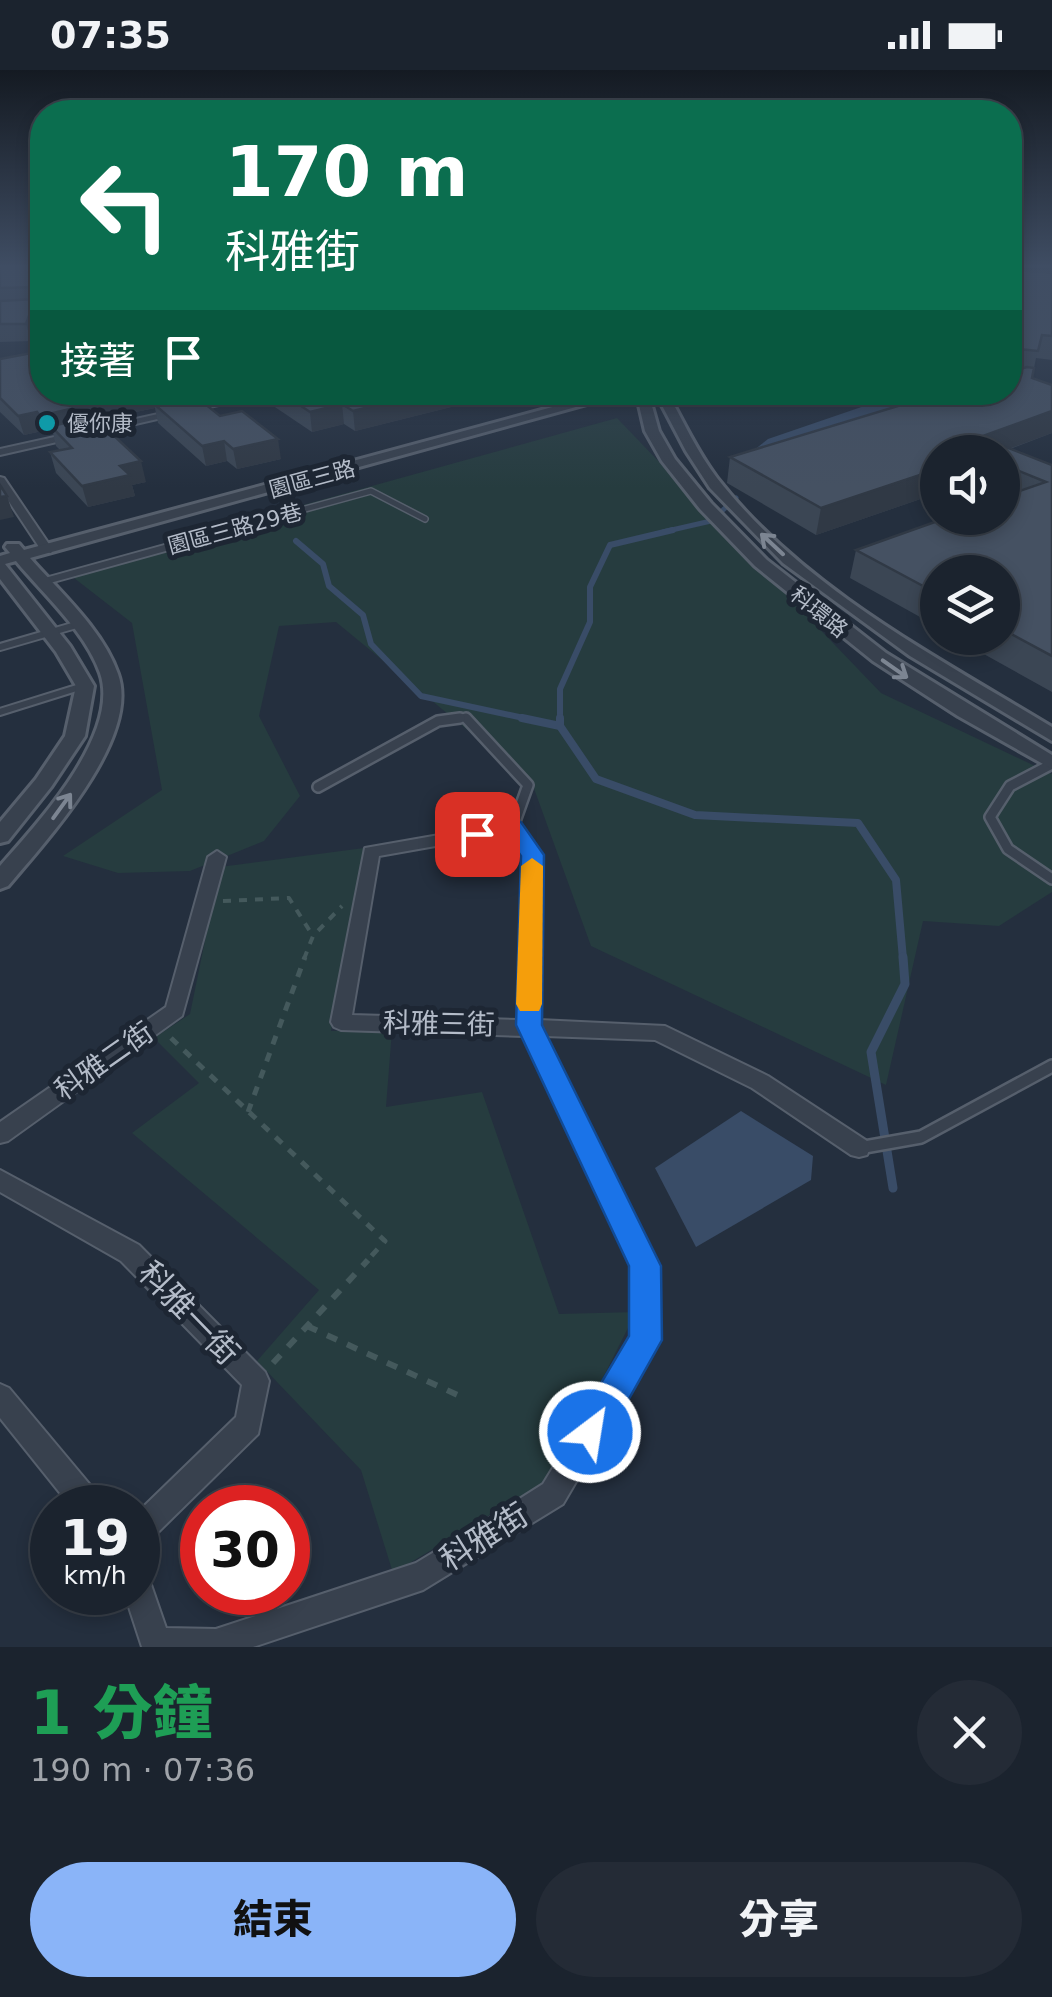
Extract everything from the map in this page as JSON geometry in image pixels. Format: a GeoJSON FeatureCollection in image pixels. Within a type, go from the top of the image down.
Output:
{"type":"FeatureCollection","features":[{"type":"Feature","properties":{"kind":"street"},"geometry":{"type":"LineString","coordinates":[[0,452],[213,405]]}},
{"type":"Feature","properties":{"kind":"street","name":"園區三路"},"geometry":{"type":"LineString","coordinates":[[6,556],[530,405]]}},
{"type":"Feature","properties":{"kind":"street","name":"園區三路"},"geometry":{"type":"LineString","coordinates":[[44,544],[579,405]]}},
{"type":"Feature","properties":{"kind":"street","name":"科環路"},"geometry":{"type":"LineString","coordinates":[[646,405],[652,433],[688,488],[744,547],[815,612],[916,684],[1052,763]]}},
{"type":"Feature","properties":{"kind":"street","name":"科環路"},"geometry":{"type":"LineString","coordinates":[[667,405],[678,430],[714,483],[769,544],[846,607],[1052,734]]}},
{"type":"Feature","properties":{"kind":"street"},"geometry":{"type":"LineString","coordinates":[[0,480],[44,544]]}},
{"type":"Feature","properties":{"kind":"street"},"geometry":{"type":"LineString","coordinates":[[0,881],[82,779],[104,727],[112,682],[94,646],[42,582],[6,556]]}},
{"type":"Feature","properties":{"kind":"street"},"geometry":{"type":"LineString","coordinates":[[0,836],[44,783],[75,736],[85,686],[48,632],[8,588],[6,556]]}},
{"type":"Feature","properties":{"kind":"street","name":"科雅三街"},"geometry":{"type":"LineString","coordinates":[[513,827],[371,852],[341,1022],[658,1032],[760,1082],[860,1148]]}},
{"type":"Feature","properties":{"kind":"street","name":"科雅街"},"geometry":{"type":"LineString","coordinates":[[156,1645],[216,1644],[423,1575],[553,1494],[646,1340],[645,1266],[529,1025],[532,855],[513,827]]}},
{"type":"Feature","properties":{"kind":"street","name":"科雅二街"},"geometry":{"type":"LineString","coordinates":[[0,1134],[175,1011],[216,856]]}},
{"type":"Feature","properties":{"kind":"street","name":"科雅一街"},"geometry":{"type":"LineString","coordinates":[[0,1180],[130,1253],[256,1382],[248,1424],[160,1510]]}},
{"type":"Feature","properties":{"kind":"street"},"geometry":{"type":"LineString","coordinates":[[0,1397],[72,1485]]}},
{"type":"Feature","properties":{"kind":"street"},"geometry":{"type":"LineString","coordinates":[[146,1615],[156,1645]]}},
{"type":"Feature","properties":{"kind":"lane","name":"園區三路29巷"},"geometry":{"type":"LineString","coordinates":[[42,582],[370,492],[425,519]]}},
{"type":"Feature","properties":{"kind":"lane"},"geometry":{"type":"LineString","coordinates":[[0,646],[76,625]]}},
{"type":"Feature","properties":{"kind":"lane"},"geometry":{"type":"LineString","coordinates":[[0,712],[85,686]]}},
{"type":"Feature","properties":{"kind":"lane"},"geometry":{"type":"LineString","coordinates":[[318,788],[438,721],[464,717],[528,785],[513,827]]}},
{"type":"Feature","properties":{"kind":"lane"},"geometry":{"type":"LineString","coordinates":[[1052,763],[1010,786],[990,817],[1008,848],[1052,879]]}},
{"type":"Feature","properties":{"kind":"lane"},"geometry":{"type":"LineString","coordinates":[[860,1148],[920,1137],[1052,1066]]}},
{"type":"Feature","properties":{"kind":"path"},"geometry":{"type":"LineString","coordinates":[[248,1112],[313,936],[366,881]]}},
{"type":"Feature","properties":{"kind":"path"},"geometry":{"type":"LineString","coordinates":[[204,902],[288,898],[313,936]]}},
{"type":"Feature","properties":{"kind":"path"},"geometry":{"type":"LineString","coordinates":[[156,1024],[385,1241],[256,1382]]}},
{"type":"Feature","properties":{"kind":"path"},"geometry":{"type":"LineString","coordinates":[[306,1326],[462,1397]]}},
{"type":"Feature","properties":{"kind":"green space"},"geometry":{"type":"Polygon","coordinates":[[[617,418],[881,693],[1052,774],[1052,892],[999,926],[923,921],[886,1085],[591,946],[532,783],[336,622],[279,626],[259,716],[300,796],[264,841],[190,871],[118,873],[63,856],[162,790],[132,623],[65,571],[617,418]]]}},
{"type":"Feature","properties":{"kind":"green space"},"geometry":{"type":"Polygon","coordinates":[[[364,848],[331,1031],[392,1030],[386,1107],[482,1092],[559,1314],[636,1312],[553,1477],[393,1573],[361,1470],[257,1361],[319,1290],[132,1133],[199,1083],[154,1038],[190,1014],[220,867],[364,848]]]}},
{"type":"Feature","properties":{"kind":"water"},"geometry":{"type":"Polygon","coordinates":[[[867,405],[907,405],[754,450],[768,439],[867,405]]]}},
{"type":"Feature","properties":{"kind":"water"},"geometry":{"type":"Polygon","coordinates":[[[741,1111],[813,1156],[811,1180],[696,1247],[655,1168],[741,1111]]]}},
{"type":"Feature","properties":{"kind":"building"},"geometry":{"type":"Polygon","coordinates":[[[1022,341],[1041,341],[1038,351],[1022,349],[1022,341]]]}},
{"type":"Feature","properties":{"kind":"building"},"geometry":{"type":"Polygon","coordinates":[[[30,353],[30,405],[83,406],[40,416],[37,412],[18,416],[0,398],[0,359],[30,353]]]}},
{"type":"Feature","properties":{"kind":"building"},"geometry":{"type":"Polygon","coordinates":[[[1022,368],[1034,368],[1032,378],[1052,385],[1052,411],[986,435],[920,435],[920,475],[821,508],[730,457],[901,405],[1022,405],[1022,368]]]}},
{"type":"Feature","properties":{"kind":"building"},"geometry":{"type":"Polygon","coordinates":[[[155,405],[206,405],[220,416],[242,411],[278,439],[233,449],[224,441],[202,446],[155,405]]]}},
{"type":"Feature","properties":{"kind":"building"},"geometry":{"type":"Polygon","coordinates":[[[300,405],[338,405],[310,412],[300,405]]]}},
{"type":"Feature","properties":{"kind":"building"},"geometry":{"type":"Polygon","coordinates":[[[344,405],[377,405],[353,411],[344,405]]]}},
{"type":"Feature","properties":{"kind":"building"},"geometry":{"type":"Polygon","coordinates":[[[94,417],[141,461],[120,466],[130,475],[82,486],[50,452],[72,448],[51,426],[94,417]]]}},
{"type":"Feature","properties":{"kind":"building"},"geometry":{"type":"Polygon","coordinates":[[[1020,453],[1052,465],[1052,656],[1020,639],[1020,555],[920,555],[920,584],[856,550],[920,527],[920,535],[1020,535],[1020,491],[1046,482],[1020,471],[1020,453]]]}},
{"type":"Feature","properties":{"kind":"waterway"},"geometry":{"type":"LineString","coordinates":[[663,532],[711,521],[736,498]]}},
{"type":"Feature","properties":{"kind":"waterway"},"geometry":{"type":"LineString","coordinates":[[560,726],[560,689],[590,622],[590,587],[610,545],[673,530]]}},
{"type":"Feature","properties":{"kind":"waterway"},"geometry":{"type":"LineString","coordinates":[[296,541],[323,564],[329,586],[363,615],[371,644],[421,696],[533,720]]}},
{"type":"Feature","properties":{"kind":"waterway"},"geometry":{"type":"LineString","coordinates":[[522,718],[560,726]]}},
{"type":"Feature","properties":{"kind":"waterway"},"geometry":{"type":"LineString","coordinates":[[560,726],[596,779],[695,815],[858,823],[896,880],[903,959]]}},
{"type":"Feature","properties":{"kind":"waterway"},"geometry":{"type":"LineString","coordinates":[[893,1188],[871,1052],[905,984],[903,957]]}},
{"type":"Feature","properties":{"kind":"slow traffic"},"geometry":{"type":"LineString","coordinates":[[529,1004],[532,866]]}},
{"type":"Feature","properties":{"kind":"place","name":"優你康"},"geometry":{"type":"Point","coordinates":[47,423]}},
{"type":"Feature","properties":{"kind":"route"},"geometry":{"type":"LineString","coordinates":[[477,834],[513,827],[532,855],[529,1025],[645,1266],[646,1340],[590,1432]]}}]}
